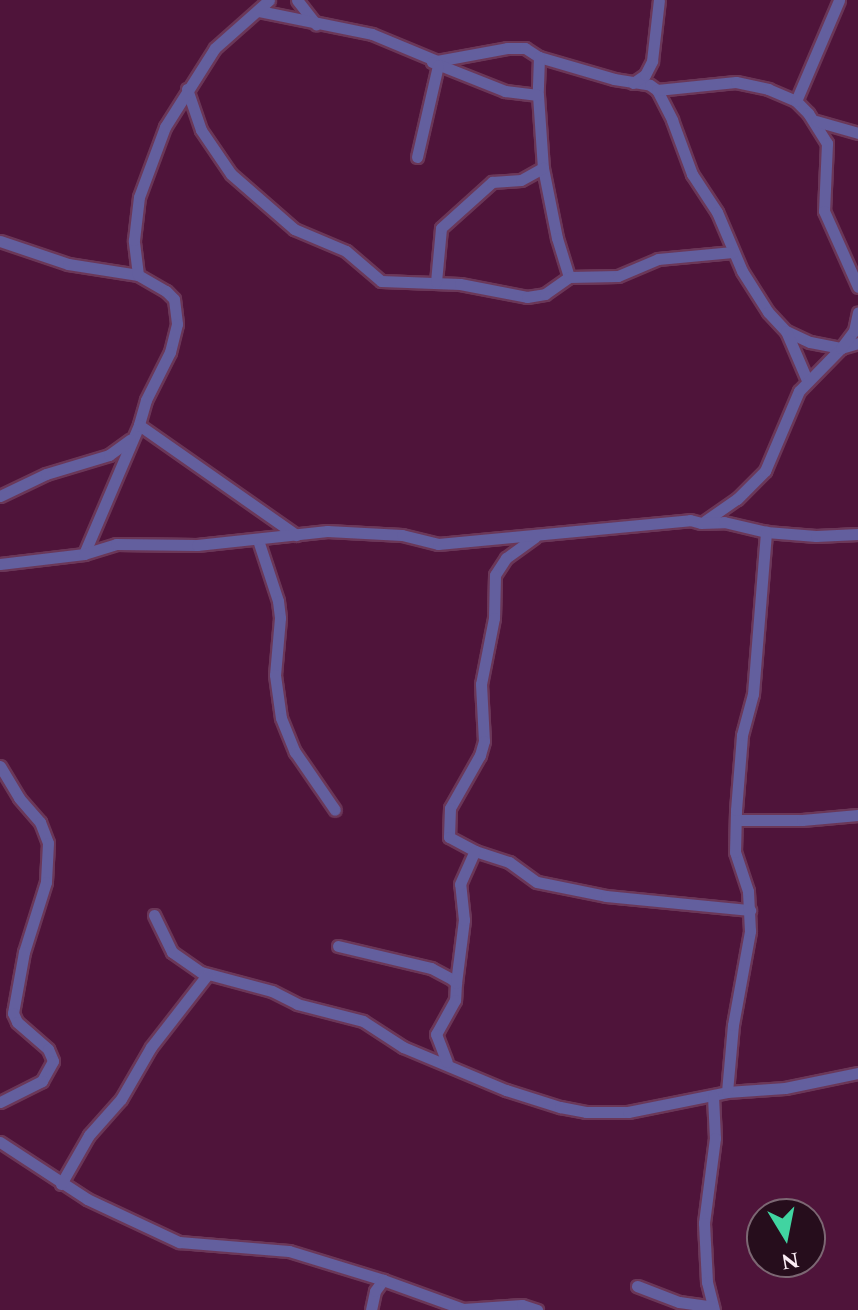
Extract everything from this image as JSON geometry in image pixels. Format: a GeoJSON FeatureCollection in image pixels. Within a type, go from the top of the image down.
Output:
{"type":"FeatureCollection","features":[{"type":"Feature","properties":{"kind":"street"},"geometry":{"type":"LineString","coordinates":[[138,275],[134,240],[139,197],[165,127],[215,48],[269,0]]}},
{"type":"Feature","properties":{"kind":"street"},"geometry":{"type":"LineString","coordinates":[[297,0],[316,25]]}},
{"type":"Feature","properties":{"kind":"street"},"geometry":{"type":"LineString","coordinates":[[632,83],[645,75],[652,61],[659,0]]}},
{"type":"Feature","properties":{"kind":"street"},"geometry":{"type":"LineString","coordinates":[[796,101],[839,0]]}},
{"type":"Feature","properties":{"kind":"street"},"geometry":{"type":"LineString","coordinates":[[259,11],[372,34],[438,65],[505,91],[538,95]]}},
{"type":"Feature","properties":{"kind":"street"},"geometry":{"type":"LineString","coordinates":[[425,58],[437,61],[507,48],[525,48],[539,57],[632,83],[650,85],[657,90],[672,120],[683,156],[717,212],[753,292],[786,331],[807,380]]}},
{"type":"Feature","properties":{"kind":"street"},"geometry":{"type":"LineString","coordinates":[[539,57],[543,168],[569,277]]}},
{"type":"Feature","properties":{"kind":"street"},"geometry":{"type":"LineString","coordinates":[[417,157],[438,65]]}},
{"type":"Feature","properties":{"kind":"street"},"geometry":{"type":"LineString","coordinates":[[657,90],[736,82],[768,89],[796,101],[816,121],[827,143],[824,211],[858,287]]}},
{"type":"Feature","properties":{"kind":"street"},"geometry":{"type":"LineString","coordinates":[[187,89],[201,130],[226,169],[278,217],[311,238],[346,251],[381,281],[436,282],[527,297],[545,294],[569,277],[618,276],[658,259],[733,252]]}},
{"type":"Feature","properties":{"kind":"street"},"geometry":{"type":"LineString","coordinates":[[816,121],[858,133]]}},
{"type":"Feature","properties":{"kind":"street"},"geometry":{"type":"LineString","coordinates":[[436,282],[441,228],[492,182],[521,180],[543,168]]}},
{"type":"Feature","properties":{"kind":"street"},"geometry":{"type":"LineString","coordinates":[[0,241],[68,264],[138,275],[174,299],[177,324],[170,352],[146,400],[137,431],[84,554]]}},
{"type":"Feature","properties":{"kind":"street"},"geometry":{"type":"LineString","coordinates":[[701,523],[737,499],[760,478],[793,403],[807,380],[854,331],[858,312]]}},
{"type":"Feature","properties":{"kind":"street"},"geometry":{"type":"LineString","coordinates":[[786,331],[810,342],[841,348],[858,343]]}},
{"type":"Feature","properties":{"kind":"street"},"geometry":{"type":"LineString","coordinates":[[0,496],[46,474],[109,455],[137,431]]}},
{"type":"Feature","properties":{"kind":"street"},"geometry":{"type":"LineString","coordinates":[[137,431],[296,535]]}},
{"type":"Feature","properties":{"kind":"street"},"geometry":{"type":"LineString","coordinates":[[0,564],[84,554],[116,544],[197,545],[296,535],[368,532],[420,538],[438,544],[690,520],[724,522],[766,532],[816,536],[858,534]]}},
{"type":"Feature","properties":{"kind":"street"},"geometry":{"type":"LineString","coordinates":[[727,1092],[733,1025],[747,957],[750,910],[735,852],[739,756],[753,694],[766,532]]}},
{"type":"Feature","properties":{"kind":"street"},"geometry":{"type":"LineString","coordinates":[[538,534],[506,558],[495,575],[494,618],[481,684],[484,741],[480,755],[453,800],[447,832],[452,839],[475,851],[502,859],[537,882],[606,896],[750,910]]}},
{"type":"Feature","properties":{"kind":"street"},"geometry":{"type":"LineString","coordinates":[[258,540],[279,610],[275,675],[281,718],[295,752],[335,810]]}},
{"type":"Feature","properties":{"kind":"street"},"geometry":{"type":"LineString","coordinates":[[0,766],[40,822],[50,851],[46,882],[24,952],[13,1013],[17,1022],[48,1049],[53,1061],[42,1081],[0,1102]]}},
{"type":"Feature","properties":{"kind":"street"},"geometry":{"type":"LineString","coordinates":[[737,820],[802,820],[858,815]]}},
{"type":"Feature","properties":{"kind":"street"},"geometry":{"type":"LineString","coordinates":[[447,1062],[436,1034],[455,1000],[464,920],[460,884],[475,851]]}},
{"type":"Feature","properties":{"kind":"street"},"geometry":{"type":"LineString","coordinates":[[154,915],[172,952],[181,962],[207,975],[261,988],[297,1004],[363,1021],[403,1047],[447,1062],[531,1099],[586,1112],[628,1112],[727,1092],[785,1088],[858,1073]]}},
{"type":"Feature","properties":{"kind":"street"},"geometry":{"type":"LineString","coordinates":[[338,946],[431,968],[456,983]]}},
{"type":"Feature","properties":{"kind":"street"},"geometry":{"type":"LineString","coordinates":[[61,1184],[89,1135],[121,1099],[151,1047],[207,975]]}},
{"type":"Feature","properties":{"kind":"street"},"geometry":{"type":"LineString","coordinates":[[637,1286],[679,1302],[714,1308],[707,1282],[704,1223],[715,1138],[713,1096]]}},
{"type":"Feature","properties":{"kind":"street"},"geometry":{"type":"LineString","coordinates":[[0,1142],[61,1184],[142,1227],[189,1245],[289,1251],[463,1309],[522,1305],[537,1310]]}},
{"type":"Feature","properties":{"kind":"street"},"geometry":{"type":"LineString","coordinates":[[371,1310],[375,1291],[383,1280]]}}]}
